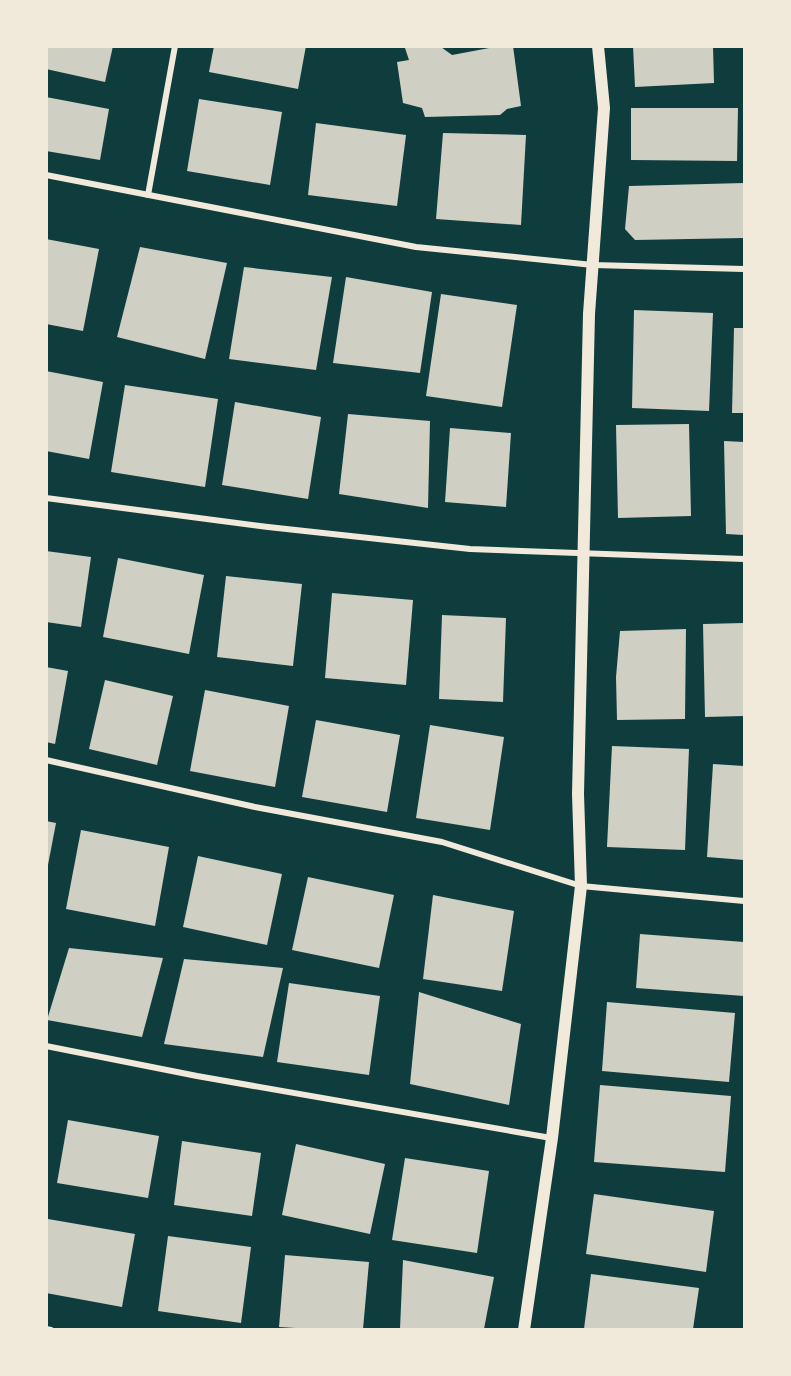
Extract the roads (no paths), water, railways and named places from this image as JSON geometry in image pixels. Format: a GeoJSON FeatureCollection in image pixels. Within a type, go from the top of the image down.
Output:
{"type":"FeatureCollection","features":[{"type":"Feature","properties":{"kind":"main road"},"geometry":{"type":"LineString","coordinates":[[524,1329],[552,1138],[581,886],[578,794],[589,314],[604,108],[598,46]]}},
{"type":"Feature","properties":{"kind":"street"},"geometry":{"type":"LineString","coordinates":[[148,195],[175,46]]}},
{"type":"Feature","properties":{"kind":"street"},"geometry":{"type":"LineString","coordinates":[[46,175],[416,247],[593,265],[744,269]]}},
{"type":"Feature","properties":{"kind":"street"},"geometry":{"type":"LineString","coordinates":[[46,498],[268,527],[458,548],[744,559]]}},
{"type":"Feature","properties":{"kind":"street"},"geometry":{"type":"LineString","coordinates":[[46,760],[255,807],[442,842],[581,886],[744,901]]}},
{"type":"Feature","properties":{"kind":"street"},"geometry":{"type":"LineString","coordinates":[[46,1046],[208,1078],[552,1138]]}}]}
